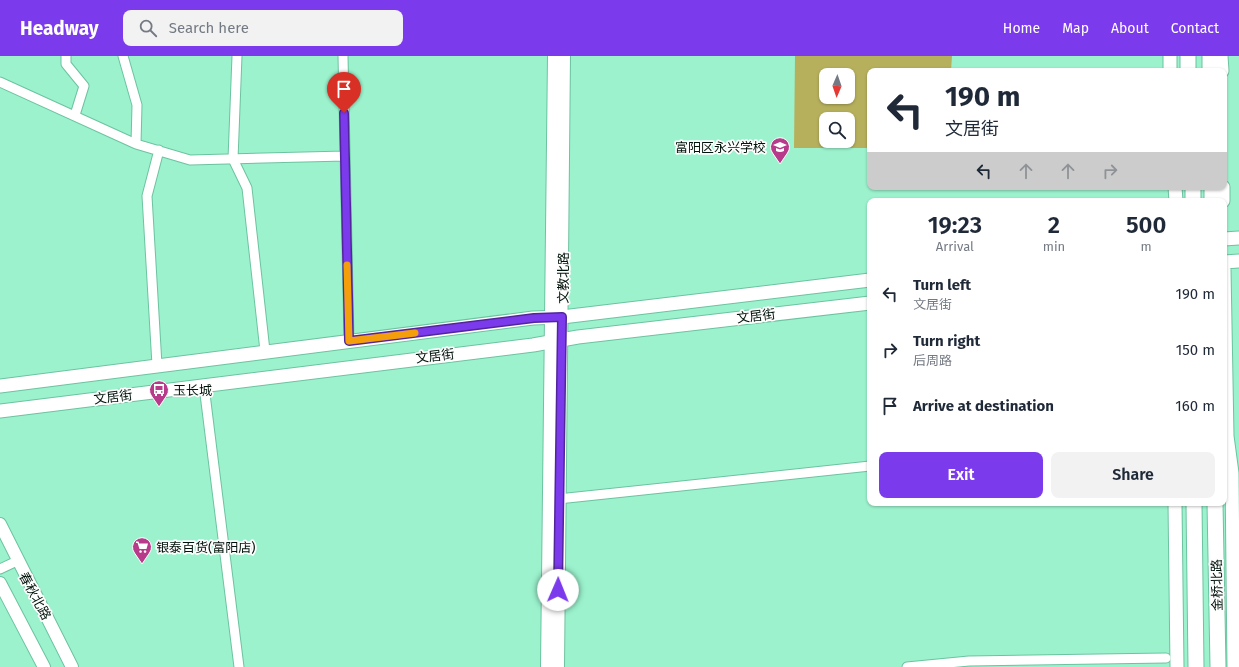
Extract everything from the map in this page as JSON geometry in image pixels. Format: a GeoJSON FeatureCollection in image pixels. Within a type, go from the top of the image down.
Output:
{"type":"FeatureCollection","features":[{"type":"Feature","properties":{"kind":"main road"},"geometry":{"type":"LineString","coordinates":[[1170,56],[1170,68]]}},
{"type":"Feature","properties":{"kind":"main road"},"geometry":{"type":"LineString","coordinates":[[1188,56],[1188,68]]}},
{"type":"Feature","properties":{"kind":"main road"},"geometry":{"type":"LineString","coordinates":[[1210,56],[1210,68]]}},
{"type":"Feature","properties":{"kind":"main road"},"geometry":{"type":"LineString","coordinates":[[1222,56],[1222,68]]}},
{"type":"Feature","properties":{"kind":"main road"},"geometry":{"type":"LineString","coordinates":[[1227,239],[1239,238]]}},
{"type":"Feature","properties":{"kind":"main road"},"geometry":{"type":"LineString","coordinates":[[1227,262],[1239,261]]}},
{"type":"Feature","properties":{"kind":"main road","name":"文居街"},"geometry":{"type":"LineString","coordinates":[[6,385],[265,351],[867,280]]}},
{"type":"Feature","properties":{"kind":"main road","name":"文居街"},"geometry":{"type":"LineString","coordinates":[[0,411],[533,345],[556,340],[867,303]]}},
{"type":"Feature","properties":{"kind":"main road"},"geometry":{"type":"LineString","coordinates":[[0,391],[6,385]]}},
{"type":"Feature","properties":{"kind":"main road"},"geometry":{"type":"LineString","coordinates":[[0,404],[17,408]]}},
{"type":"Feature","properties":{"kind":"main road","name":"金桥北路"},"geometry":{"type":"LineString","coordinates":[[1227,436],[1232,473],[1236,634],[1234,662]]}},
{"type":"Feature","properties":{"kind":"main road"},"geometry":{"type":"LineString","coordinates":[[1173,661],[1175,506]]}},
{"type":"Feature","properties":{"kind":"main road","name":"金桥北路"},"geometry":{"type":"LineString","coordinates":[[1194,506],[1196,662]]}},
{"type":"Feature","properties":{"kind":"main road","name":"金桥北路"},"geometry":{"type":"LineString","coordinates":[[1215,506],[1218,662]]}},
{"type":"Feature","properties":{"kind":"main road"},"geometry":{"type":"LineString","coordinates":[[1217,578],[1233,533]]}},
{"type":"Feature","properties":{"kind":"street"},"geometry":{"type":"LineString","coordinates":[[66,56],[66,64],[84,86],[74,115]]}},
{"type":"Feature","properties":{"kind":"street"},"geometry":{"type":"LineString","coordinates":[[123,56],[137,105],[136,144]]}},
{"type":"Feature","properties":{"kind":"street"},"geometry":{"type":"LineString","coordinates":[[237,56],[233,158],[247,188],[265,351]]}},
{"type":"Feature","properties":{"kind":"street"},"geometry":{"type":"LineString","coordinates":[[343,56],[349,341]]}},
{"type":"Feature","properties":{"kind":"street","name":"文教北路"},"geometry":{"type":"LineString","coordinates":[[554,56],[557,317]]}},
{"type":"Feature","properties":{"kind":"street","name":"文教北路"},"geometry":{"type":"LineString","coordinates":[[547,667],[564,56]]}},
{"type":"Feature","properties":{"kind":"street"},"geometry":{"type":"LineString","coordinates":[[0,82],[136,144],[190,160],[344,156]]}},
{"type":"Feature","properties":{"kind":"street"},"geometry":{"type":"LineString","coordinates":[[157,365],[147,196],[159,150]]}},
{"type":"Feature","properties":{"kind":"street","name":"文教北路"},"geometry":{"type":"LineString","coordinates":[[556,340],[558,667]]}},
{"type":"Feature","properties":{"kind":"street"},"geometry":{"type":"LineString","coordinates":[[204,386],[239,667]]}},
{"type":"Feature","properties":{"kind":"street"},"geometry":{"type":"LineString","coordinates":[[558,499],[867,466]]}},
{"type":"Feature","properties":{"kind":"street","name":"春秋北路"},"geometry":{"type":"LineString","coordinates":[[0,524],[17,561],[72,667]]}},
{"type":"Feature","properties":{"kind":"street"},"geometry":{"type":"LineString","coordinates":[[0,569],[17,561]]}},
{"type":"Feature","properties":{"kind":"street","name":"春秋北路"},"geometry":{"type":"LineString","coordinates":[[0,583],[44,667]]}},
{"type":"Feature","properties":{"kind":"street"},"geometry":{"type":"LineString","coordinates":[[907,667],[969,661],[1173,661]]}},
{"type":"Feature","properties":{"kind":"shaded area"},"geometry":{"type":"Polygon","coordinates":[[[795,56],[952,56],[951,68],[867,68],[867,148],[855,148],[855,112],[819,112],[819,148],[794,148],[795,56]]]}},
{"type":"Feature","properties":{"kind":"slow traffic"},"geometry":{"type":"LineString","coordinates":[[347,265],[349,341],[415,333]]}},
{"type":"Feature","properties":{"kind":"place","name":"富阳区永兴学校"},"geometry":{"type":"Point","coordinates":[780,164]}},
{"type":"Feature","properties":{"kind":"place","name":"玉长城"},"geometry":{"type":"Point","coordinates":[159,407]}},
{"type":"Feature","properties":{"kind":"place","name":"银泰百货(富阳店)"},"geometry":{"type":"Point","coordinates":[142,564]}},
{"type":"Feature","properties":{"kind":"route"},"geometry":{"type":"LineString","coordinates":[[344,113],[349,341],[534,318],[562,317],[558,499],[558,590]]}}]}
